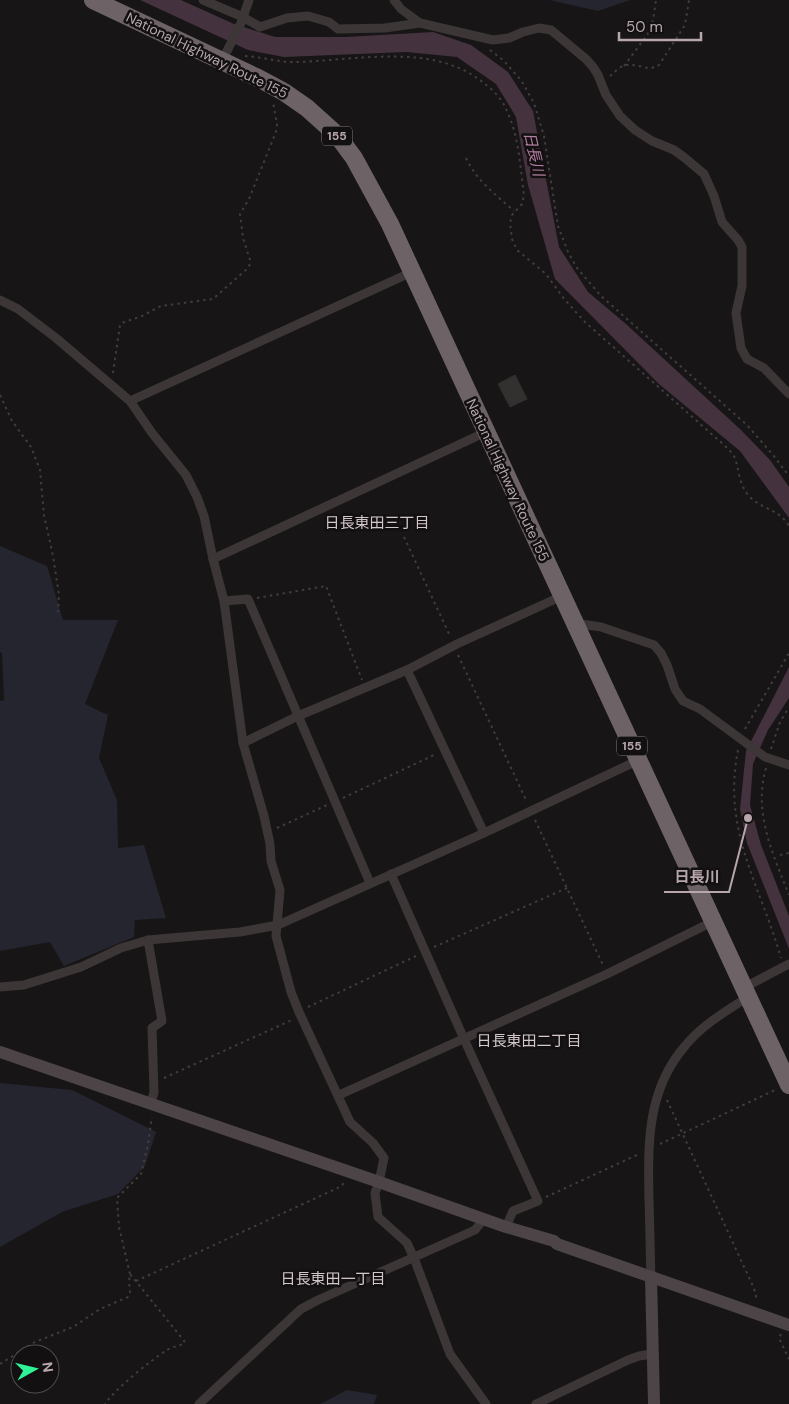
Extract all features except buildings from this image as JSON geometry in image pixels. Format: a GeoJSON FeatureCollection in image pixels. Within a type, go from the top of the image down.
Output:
{"type":"FeatureCollection","features":[{"type":"Feature","properties":{"kind":"highway","name":"National Highway Route 155"},"geometry":{"type":"LineString","coordinates":[[104,2],[224,58],[284,92],[320,119],[337,135],[354,158],[385,215],[412,272],[789,1084]]}},
{"type":"Feature","properties":{"kind":"street"},"geometry":{"type":"LineString","coordinates":[[203,0],[260,27],[287,18],[308,16],[329,22],[338,29],[385,28],[420,23],[493,40],[509,38],[539,28],[551,30],[586,59],[598,75],[612,106],[635,130],[685,158],[704,174],[714,196],[722,222],[742,247],[742,286],[736,314],[741,348],[747,359],[764,368],[789,394]]}},
{"type":"Feature","properties":{"kind":"street"},"geometry":{"type":"LineString","coordinates":[[224,58],[249,0]]}},
{"type":"Feature","properties":{"kind":"street"},"geometry":{"type":"LineString","coordinates":[[394,0],[401,9],[420,23]]}},
{"type":"Feature","properties":{"kind":"street"},"geometry":{"type":"LineString","coordinates":[[130,401],[412,272]]}},
{"type":"Feature","properties":{"kind":"street"},"geometry":{"type":"LineString","coordinates":[[0,300],[18,309],[56,338],[130,401],[152,433],[186,475],[204,516],[224,601],[243,743],[270,844],[271,861],[280,890],[276,936],[291,992],[350,1122],[373,1143],[384,1158],[379,1182],[374,1193],[378,1217],[407,1243],[450,1354],[486,1404]]}},
{"type":"Feature","properties":{"kind":"street"},"geometry":{"type":"LineString","coordinates":[[213,558],[486,432]]}},
{"type":"Feature","properties":{"kind":"street"},"geometry":{"type":"LineString","coordinates":[[243,743],[298,716],[407,670],[454,645],[562,596]]}},
{"type":"Feature","properties":{"kind":"street"},"geometry":{"type":"LineString","coordinates":[[224,601],[248,599],[370,883]]}},
{"type":"Feature","properties":{"kind":"street"},"geometry":{"type":"LineString","coordinates":[[574,623],[601,627],[654,646],[661,653],[675,689],[683,700],[700,708],[767,758],[789,765]]}},
{"type":"Feature","properties":{"kind":"street"},"geometry":{"type":"LineString","coordinates":[[407,670],[484,833]]}},
{"type":"Feature","properties":{"kind":"street"},"geometry":{"type":"LineString","coordinates":[[0,987],[24,985],[81,967],[121,948],[148,940],[240,932],[278,925],[484,833],[639,760]]}},
{"type":"Feature","properties":{"kind":"street"},"geometry":{"type":"LineString","coordinates":[[391,874],[464,1040],[538,1200],[513,1211],[506,1227]]}},
{"type":"Feature","properties":{"kind":"street"},"geometry":{"type":"LineString","coordinates":[[339,1095],[464,1040],[619,968],[714,921]]}},
{"type":"Feature","properties":{"kind":"street"},"geometry":{"type":"LineString","coordinates":[[148,940],[162,1021],[152,1028],[153,1105]]}},
{"type":"Feature","properties":{"kind":"street"},"geometry":{"type":"LineString","coordinates":[[654,1404],[648,1150],[652,1115],[658,1093],[670,1068],[684,1046],[746,992],[787,965]]}},
{"type":"Feature","properties":{"kind":"street"},"geometry":{"type":"LineString","coordinates":[[0,1052],[554,1242],[786,1324]]}},
{"type":"Feature","properties":{"kind":"street"},"geometry":{"type":"LineString","coordinates":[[199,1404],[301,1310],[318,1300],[475,1230],[484,1219]]}},
{"type":"Feature","properties":{"kind":"street"},"geometry":{"type":"LineString","coordinates":[[536,1404],[634,1358],[652,1354]]}},
{"type":"Feature","properties":{"kind":"path"},"geometry":{"type":"LineString","coordinates":[[602,83],[624,66],[650,31],[654,20],[656,0]]}},
{"type":"Feature","properties":{"kind":"path"},"geometry":{"type":"LineString","coordinates":[[624,66],[634,64],[655,68],[660,65],[685,25],[688,0]]}},
{"type":"Feature","properties":{"kind":"path"},"geometry":{"type":"LineString","coordinates":[[476,36],[478,40],[503,60],[521,80],[534,103],[544,136],[558,226],[568,252],[577,268],[601,296],[747,425],[789,476]]}},
{"type":"Feature","properties":{"kind":"path"},"geometry":{"type":"LineString","coordinates":[[224,58],[292,62],[416,57],[437,60],[463,69],[477,77],[497,95],[504,105],[512,122],[517,141],[524,195],[522,204],[515,212],[510,224],[512,239],[517,250],[546,274],[565,300],[585,322],[728,449],[735,460],[740,480],[749,496],[756,502],[782,516],[789,526]]}},
{"type":"Feature","properties":{"kind":"path"},"geometry":{"type":"LineString","coordinates":[[109,382],[114,371],[120,325],[162,306],[213,299],[238,278],[250,264],[243,238],[240,214],[248,199],[277,125],[270,84]]}},
{"type":"Feature","properties":{"kind":"path"},"geometry":{"type":"LineString","coordinates":[[466,158],[470,168],[481,181],[515,212]]}},
{"type":"Feature","properties":{"kind":"path"},"geometry":{"type":"LineString","coordinates":[[0,395],[12,421],[31,448],[40,470],[44,515],[59,595],[58,612]]}},
{"type":"Feature","properties":{"kind":"path"},"geometry":{"type":"LineString","coordinates":[[404,537],[454,645]]}},
{"type":"Feature","properties":{"kind":"path"},"geometry":{"type":"LineString","coordinates":[[248,599],[326,586],[365,688]]}},
{"type":"Feature","properties":{"kind":"path"},"geometry":{"type":"LineString","coordinates":[[787,965],[777,945],[747,864],[734,807],[738,753],[742,739],[750,719],[789,653]]}},
{"type":"Feature","properties":{"kind":"path"},"geometry":{"type":"LineString","coordinates":[[789,707],[775,734],[762,782],[763,815],[768,839],[789,895]]}},
{"type":"Feature","properties":{"kind":"path"},"geometry":{"type":"LineString","coordinates":[[267,832],[445,750]]}},
{"type":"Feature","properties":{"kind":"path"},"geometry":{"type":"LineString","coordinates":[[780,855],[789,854]]}},
{"type":"Feature","properties":{"kind":"path"},"geometry":{"type":"LineString","coordinates":[[154,1083],[301,1016]]}},
{"type":"Feature","properties":{"kind":"path"},"geometry":{"type":"LineString","coordinates":[[538,1200],[789,1084]]}},
{"type":"Feature","properties":{"kind":"path"},"geometry":{"type":"LineString","coordinates":[[658,1093],[665,1096],[756,1294],[752,1312]]}},
{"type":"Feature","properties":{"kind":"path"},"geometry":{"type":"LineString","coordinates":[[0,1364],[35,1342],[67,1330],[100,1309],[128,1297],[130,1292],[130,1274],[119,1227],[116,1198],[141,1174],[148,1144],[153,1105]]}},
{"type":"Feature","properties":{"kind":"path"},"geometry":{"type":"LineString","coordinates":[[136,1281],[342,1186],[348,1171]]}},
{"type":"Feature","properties":{"kind":"path"},"geometry":{"type":"LineString","coordinates":[[105,1404],[125,1383],[166,1351],[185,1342],[130,1274]]}},
{"type":"Feature","properties":{"kind":"path"},"geometry":{"type":"LineString","coordinates":[[786,1324],[780,1338],[789,1359]]}},
{"type":"Feature","properties":{"kind":"shaded area"},"geometry":{"type":"Polygon","coordinates":[[[549,0],[630,0],[598,11],[549,0]]]}},
{"type":"Feature","properties":{"kind":"shaded area"},"geometry":{"type":"Polygon","coordinates":[[[0,546],[47,566],[63,620],[118,620],[85,704],[108,715],[99,758],[117,800],[118,848],[144,845],[166,918],[135,920],[134,937],[64,966],[50,942],[0,951],[0,701],[4,700],[2,653],[0,652],[0,546]]]}},
{"type":"Feature","properties":{"kind":"shaded area"},"geometry":{"type":"Polygon","coordinates":[[[0,1083],[72,1090],[156,1132],[145,1166],[118,1194],[62,1212],[0,1247],[0,1083]]]}},
{"type":"Feature","properties":{"kind":"shaded area"},"geometry":{"type":"Polygon","coordinates":[[[347,1390],[377,1395],[374,1404],[320,1404],[347,1390]]]}},
{"type":"Feature","properties":{"kind":"water"},"geometry":{"type":"Polygon","coordinates":[[[140,0],[181,0],[234,24],[275,37],[345,37],[433,32],[471,45],[508,72],[533,111],[559,247],[588,292],[626,324],[741,430],[770,460],[789,487],[789,518],[740,451],[659,384],[555,279],[528,185],[516,117],[496,84],[457,57],[406,52],[284,57],[248,50],[140,0]]]}},
{"type":"Feature","properties":{"kind":"water"},"geometry":{"type":"Polygon","coordinates":[[[789,667],[789,698],[768,730],[753,764],[750,805],[761,845],[789,916],[789,949],[747,843],[740,809],[746,751],[789,667]]]}},
{"type":"Feature","properties":{"kind":"place","name":"日長川"},"geometry":{"type":"Point","coordinates":[748,818]}},
{"type":"Feature","properties":{"kind":"district","name":"日長東田三丁目"},"geometry":{"type":"Point","coordinates":[377,523]}},
{"type":"Feature","properties":{"kind":"district","name":"日長東田二丁目"},"geometry":{"type":"Point","coordinates":[529,1041]}},
{"type":"Feature","properties":{"kind":"district","name":"日長東田一丁目"},"geometry":{"type":"Point","coordinates":[333,1279]}}]}
